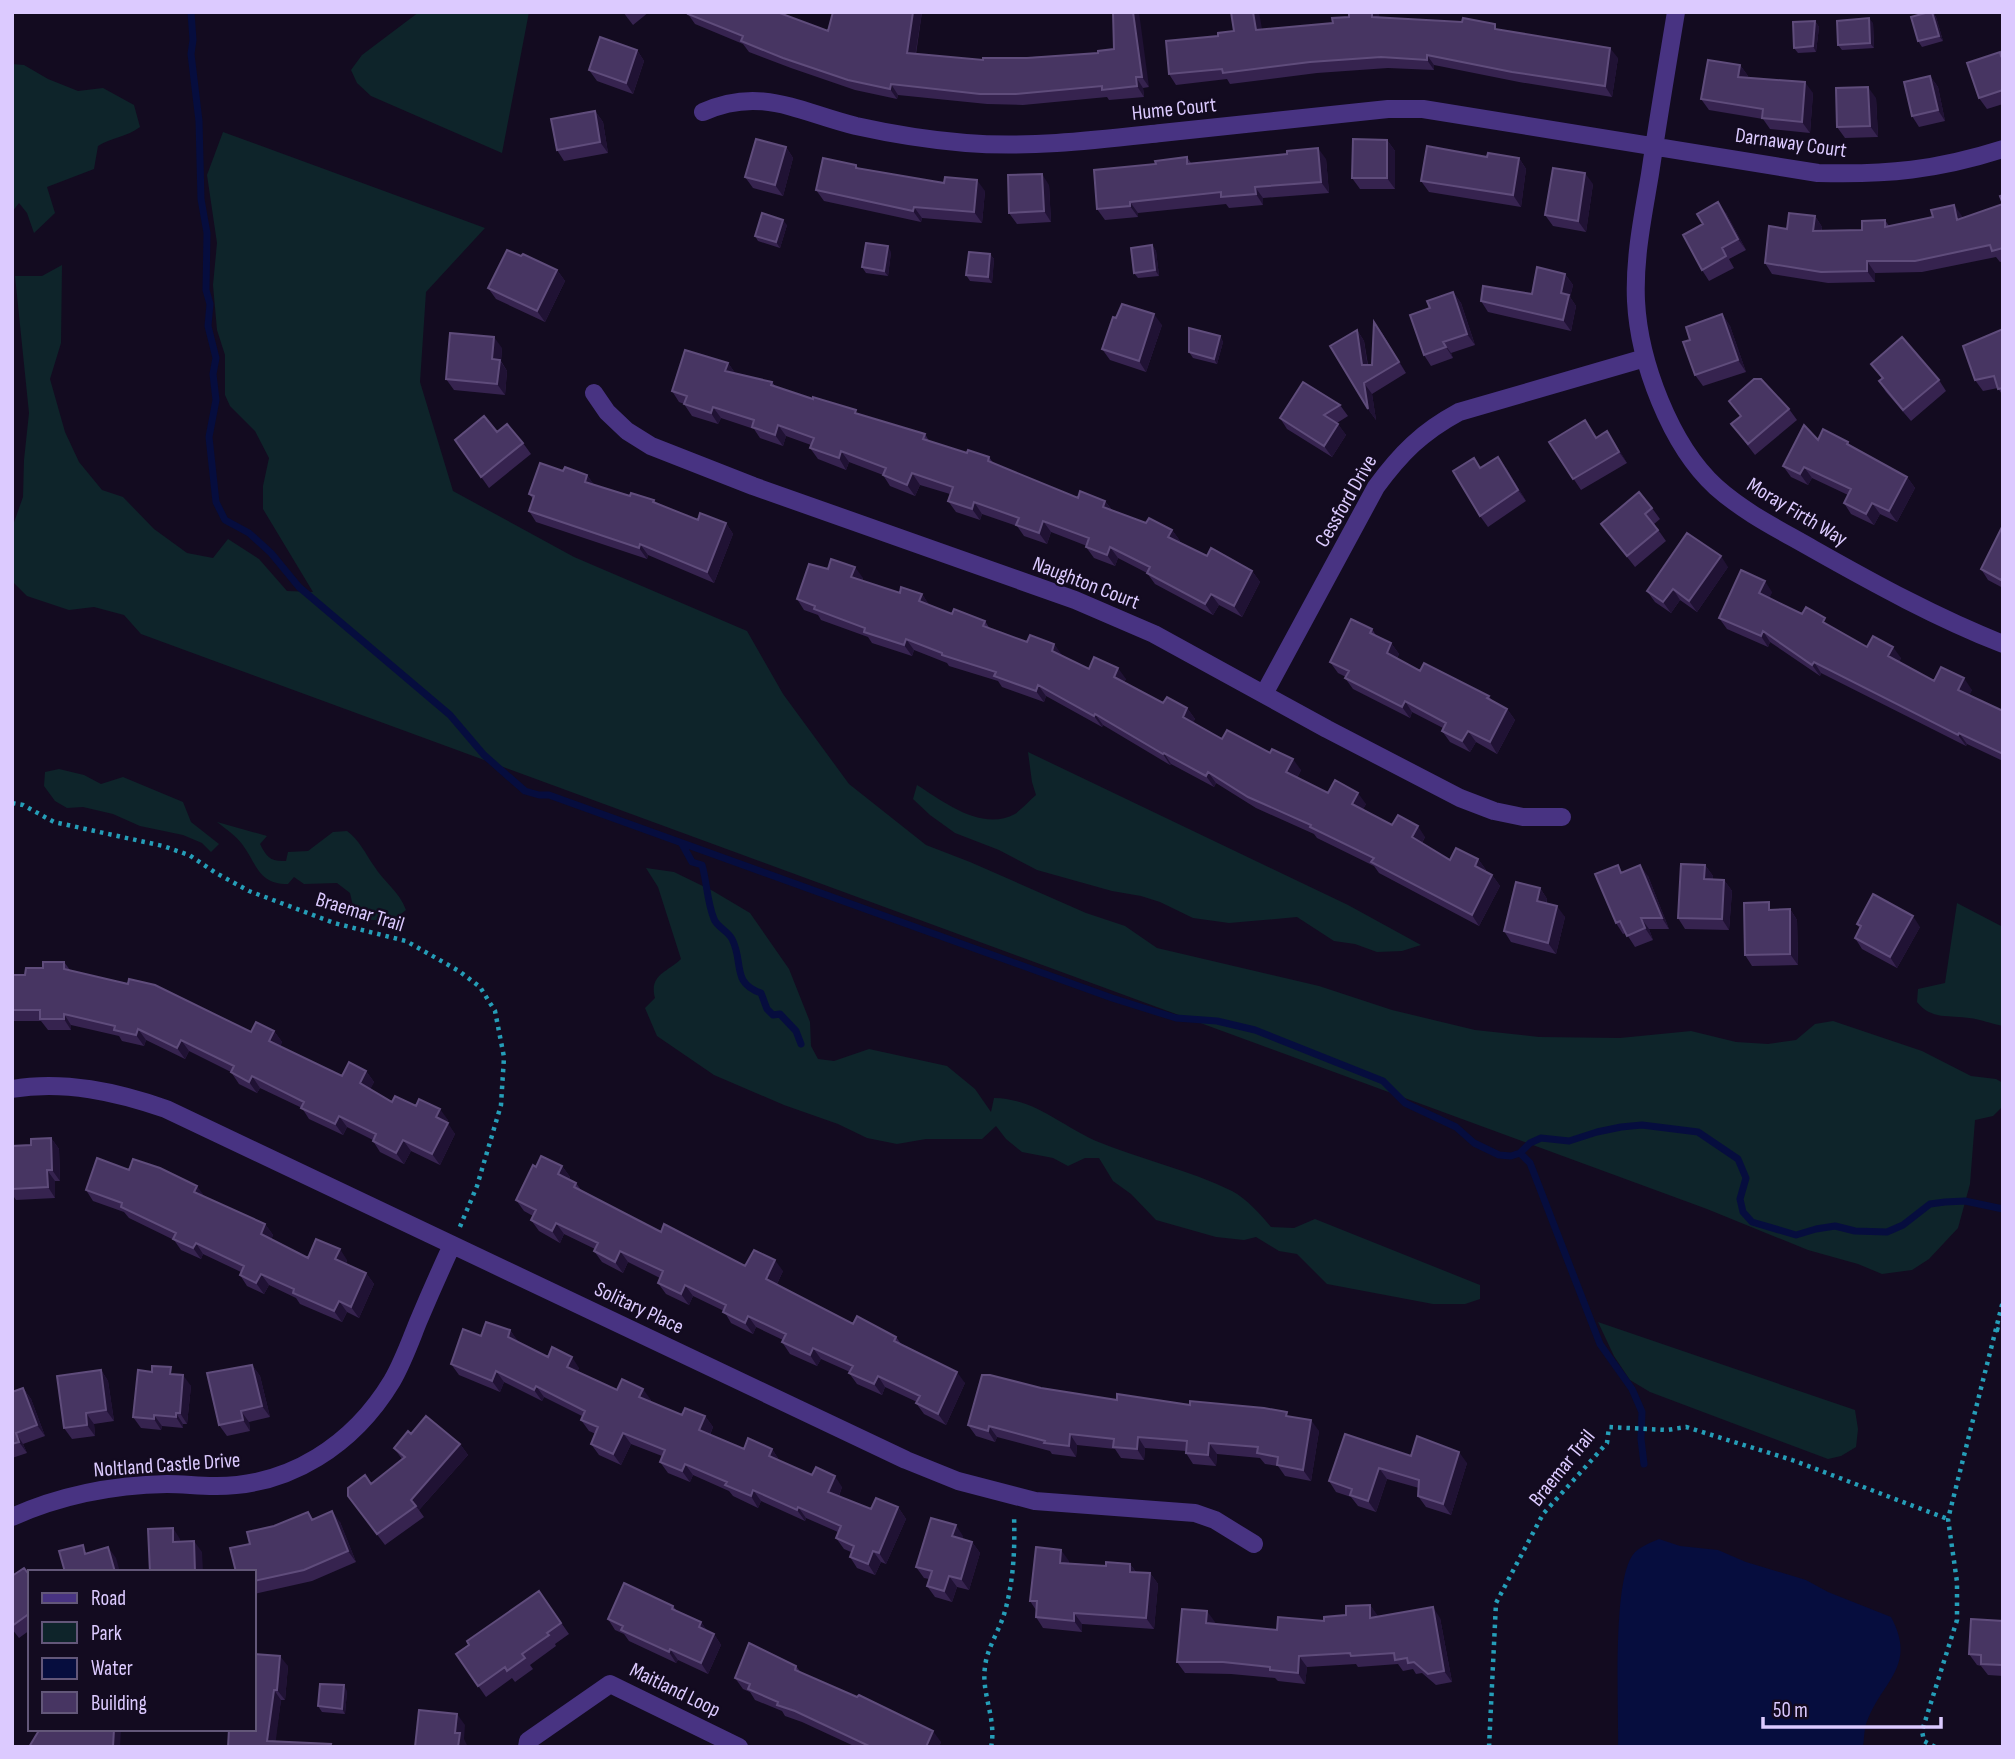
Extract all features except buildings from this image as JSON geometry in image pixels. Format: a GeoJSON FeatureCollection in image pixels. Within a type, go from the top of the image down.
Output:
{"type":"FeatureCollection","features":[{"type":"Feature","properties":{"kind":"street","name":"Moray Firth Way"},"geometry":{"type":"LineString","coordinates":[[1676,12],[1639,241],[1636,297],[1638,325],[1645,358],[1668,418],[1689,453],[1714,485],[1749,513],[1917,606],[2003,644]]}},
{"type":"Feature","properties":{"kind":"street","name":"Hume Court"},"geometry":{"type":"LineString","coordinates":[[702,112],[720,104],[767,100],[855,126],[904,135],[966,143],[1029,144],[1388,109],[1423,109],[1654,145]]}},
{"type":"Feature","properties":{"kind":"street","name":"Darnaway Court"},"geometry":{"type":"LineString","coordinates":[[1654,145],[1818,173],[1867,175],[1916,171],[2003,149]]}},
{"type":"Feature","properties":{"kind":"street","name":"Cessford Drive"},"geometry":{"type":"LineString","coordinates":[[1264,694],[1376,487],[1394,461],[1412,443],[1437,424],[1460,412],[1645,358]]}},
{"type":"Feature","properties":{"kind":"street","name":"Naughton Court"},"geometry":{"type":"LineString","coordinates":[[594,393],[607,412],[627,431],[651,446],[791,500],[1074,600],[1154,634],[1460,798],[1494,811],[1523,817],[1562,817]]}},
{"type":"Feature","properties":{"kind":"street","name":"Solitary Place"},"geometry":{"type":"LineString","coordinates":[[12,1089],[50,1086],[92,1090],[134,1098],[166,1109],[906,1461],[958,1481],[1046,1502],[1195,1513],[1215,1520],[1254,1544]]}},
{"type":"Feature","properties":{"kind":"street","name":"Noltland Castle Drive"},"geometry":{"type":"LineString","coordinates":[[12,1517],[74,1495],[120,1487],[251,1483],[290,1472],[320,1457],[344,1441],[370,1412],[393,1380],[452,1245]]}},
{"type":"Feature","properties":{"kind":"street","name":"Maitland Loop"},"geometry":{"type":"LineString","coordinates":[[527,1747],[528,1741],[610,1684],[739,1747]]}},
{"type":"Feature","properties":{"kind":"path","name":"Braemar Trail"},"geometry":{"type":"LineString","coordinates":[[12,803],[23,805],[54,822],[163,846],[189,855],[249,891],[334,923],[406,941],[480,987],[495,1011],[504,1057],[501,1105],[477,1186],[452,1245]]}},
{"type":"Feature","properties":{"kind":"path"},"geometry":{"type":"LineString","coordinates":[[1935,1747],[1924,1741],[1922,1731],[1957,1620],[1958,1582],[1948,1519],[2003,1300]]}},
{"type":"Feature","properties":{"kind":"path"},"geometry":{"type":"LineString","coordinates":[[1996,1328],[2003,1331]]}},
{"type":"Feature","properties":{"kind":"path","name":"Braemar Trail"},"geometry":{"type":"LineString","coordinates":[[1489,1747],[1496,1602],[1543,1514],[1607,1443],[1609,1427],[1667,1430],[1686,1427],[1792,1460],[1948,1519]]}},
{"type":"Feature","properties":{"kind":"path"},"geometry":{"type":"LineString","coordinates":[[991,1747],[993,1727],[984,1669],[987,1654],[1005,1612],[1015,1558],[1013,1496]]}},
{"type":"Feature","properties":{"kind":"green space"},"geometry":{"type":"Polygon","coordinates":[[[419,12],[529,12],[502,153],[371,96],[357,83],[351,70],[362,55],[419,12]]]}},
{"type":"Feature","properties":{"kind":"green space"},"geometry":{"type":"Polygon","coordinates":[[[12,64],[24,65],[48,79],[78,91],[103,88],[134,105],[140,127],[98,146],[94,169],[47,187],[55,213],[34,233],[27,213],[19,203],[12,212],[12,64]]]}},
{"type":"Feature","properties":{"kind":"green space"},"geometry":{"type":"Polygon","coordinates":[[[223,132],[485,228],[426,292],[420,382],[453,491],[574,557],[747,631],[783,694],[849,784],[926,845],[1086,913],[1125,926],[1157,948],[1319,986],[1392,1010],[1475,1030],[1539,1037],[1620,1038],[1691,1031],[1736,1042],[1768,1044],[1796,1040],[1815,1024],[1833,1021],[1922,1051],[1971,1076],[1996,1079],[2003,1083],[2003,1106],[1993,1116],[1975,1120],[1970,1184],[1958,1228],[1929,1259],[1912,1270],[1882,1274],[1858,1264],[1808,1250],[1707,1209],[141,634],[124,615],[94,607],[69,610],[27,596],[12,581],[12,528],[23,497],[29,413],[15,276],[42,276],[62,265],[61,343],[50,379],[65,432],[79,462],[102,490],[123,497],[154,529],[187,553],[213,558],[228,539],[259,559],[287,591],[313,592],[263,509],[263,486],[269,458],[255,431],[230,406],[225,395],[225,355],[217,330],[213,285],[217,243],[207,175],[223,132]]]}},
{"type":"Feature","properties":{"kind":"green space"},"geometry":{"type":"Polygon","coordinates":[[[1028,752],[1348,905],[1421,945],[1402,951],[1377,952],[1355,944],[1334,941],[1297,917],[1229,923],[1193,918],[1141,896],[1112,891],[1037,870],[999,850],[955,833],[913,799],[917,785],[964,813],[977,817],[1002,819],[1015,814],[1036,795],[1028,752]]]}},
{"type":"Feature","properties":{"kind":"green space"},"geometry":{"type":"Polygon","coordinates":[[[59,769],[84,775],[101,784],[123,777],[183,802],[191,822],[219,844],[211,852],[202,843],[183,835],[140,826],[113,814],[83,807],[67,808],[55,801],[44,786],[45,772],[59,769]]]}},
{"type":"Feature","properties":{"kind":"green space"},"geometry":{"type":"Polygon","coordinates":[[[217,822],[267,836],[260,844],[262,848],[269,857],[281,861],[286,861],[288,852],[308,851],[333,832],[347,831],[359,843],[406,910],[385,920],[361,919],[353,906],[350,893],[337,883],[304,884],[294,877],[288,884],[270,881],[259,872],[239,841],[217,822]]]}},
{"type":"Feature","properties":{"kind":"green space"},"geometry":{"type":"Polygon","coordinates":[[[646,868],[674,872],[750,913],[789,969],[810,1022],[811,1046],[818,1059],[834,1061],[869,1049],[947,1066],[975,1089],[991,1112],[994,1098],[1022,1103],[1096,1141],[1232,1191],[1248,1202],[1271,1227],[1294,1228],[1315,1219],[1480,1285],[1480,1299],[1465,1304],[1433,1304],[1327,1284],[1297,1254],[1279,1251],[1256,1237],[1244,1240],[1216,1237],[1156,1220],[1131,1194],[1113,1181],[1099,1158],[1085,1158],[1068,1166],[1053,1158],[1022,1152],[1006,1139],[996,1126],[982,1139],[926,1139],[897,1144],[867,1138],[714,1075],[657,1036],[645,1008],[655,998],[654,984],[657,979],[681,959],[658,887],[646,868]]]}},
{"type":"Feature","properties":{"kind":"green space"},"geometry":{"type":"Polygon","coordinates":[[[1957,903],[2003,927],[2003,1026],[1973,1019],[1941,1016],[1928,1012],[1917,1002],[1918,989],[1945,983],[1957,903]]]}},
{"type":"Feature","properties":{"kind":"green space"},"geometry":{"type":"Polygon","coordinates":[[[1598,1322],[1855,1410],[1858,1429],[1856,1447],[1841,1456],[1828,1459],[1650,1392],[1630,1380],[1614,1356],[1598,1322]]]}},
{"type":"Feature","properties":{"kind":"water"},"geometry":{"type":"Polygon","coordinates":[[[1659,1539],[1680,1546],[1718,1550],[1746,1562],[1806,1580],[1828,1592],[1891,1617],[1901,1649],[1899,1661],[1872,1709],[1866,1724],[1863,1747],[1618,1747],[1619,1620],[1626,1571],[1635,1553],[1659,1539]]]}},
{"type":"Feature","properties":{"kind":"waterway"},"geometry":{"type":"LineString","coordinates":[[191,12],[191,54],[199,121],[201,199],[207,233],[206,290],[210,304],[208,326],[216,358],[213,374],[216,400],[209,437],[216,502],[225,520],[249,533],[271,553],[299,587],[450,715],[484,755],[525,791],[549,795],[1112,998],[1176,1018],[1217,1021],[1255,1030],[1383,1081],[1405,1103],[1456,1127],[1474,1143],[1499,1155],[1511,1156],[1520,1153],[1530,1143],[1541,1138],[1569,1141],[1621,1127],[1642,1125],[1698,1132],[1738,1159],[1746,1178],[1740,1199],[1743,1212],[1752,1222],[1796,1235],[1835,1226],[1855,1231],[1887,1232],[1903,1225],[1930,1204],[1945,1202],[1965,1201],[2003,1209]]}},
{"type":"Feature","properties":{"kind":"waterway"},"geometry":{"type":"LineString","coordinates":[[682,844],[692,862],[702,865],[715,922],[732,939],[742,978],[752,989],[761,993],[767,1009],[773,1015],[780,1014],[796,1031],[801,1044]]}},
{"type":"Feature","properties":{"kind":"waterway"},"geometry":{"type":"LineString","coordinates":[[1520,1153],[1530,1163],[1600,1344],[1632,1389],[1642,1412],[1644,1464]]}}]}
